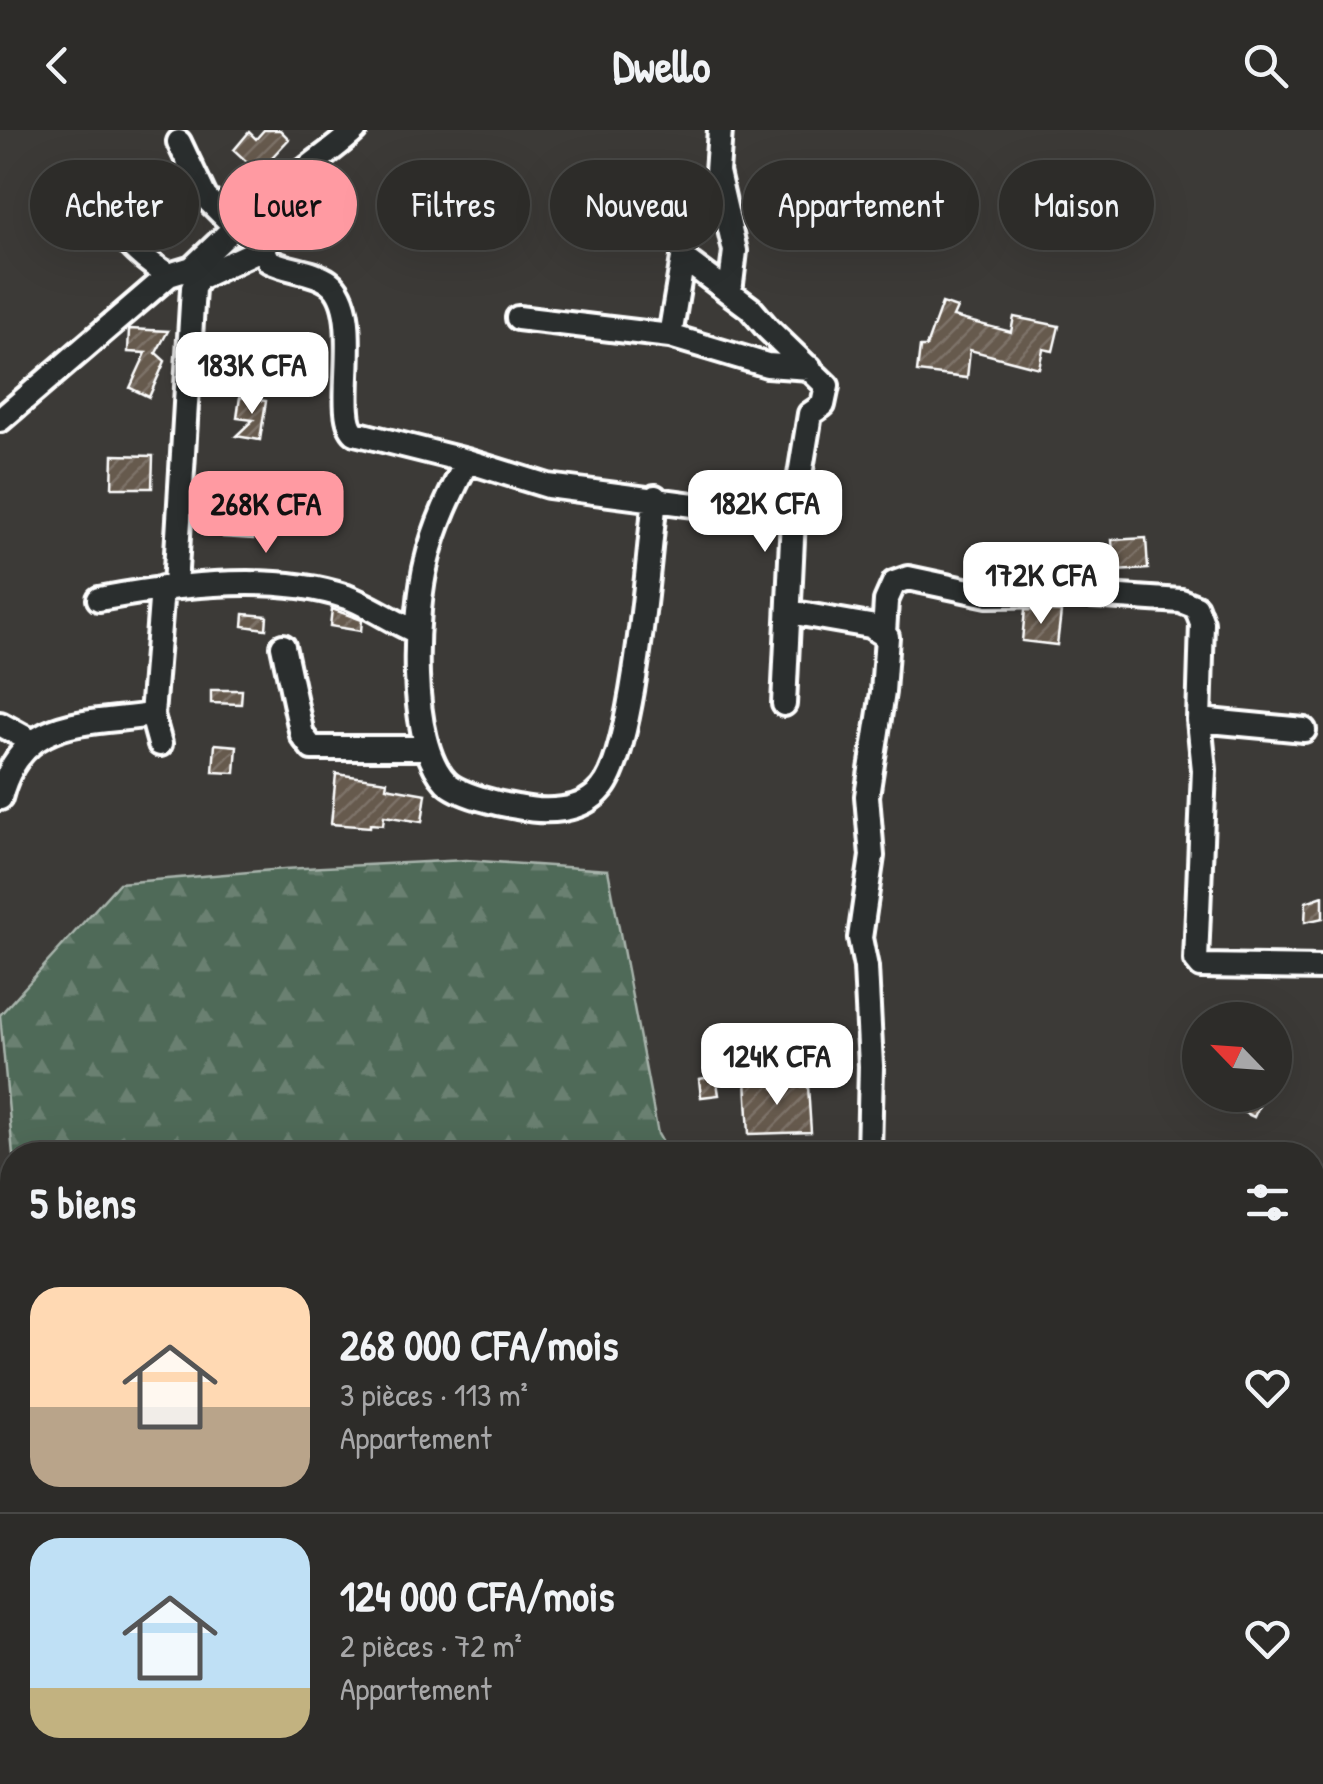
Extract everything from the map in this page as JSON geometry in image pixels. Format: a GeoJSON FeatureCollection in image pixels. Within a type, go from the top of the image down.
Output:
{"type":"FeatureCollection","features":[{"type":"Feature","properties":{"kind":"street"},"geometry":{"type":"LineString","coordinates":[[318,160],[355,130]]}},
{"type":"Feature","properties":{"kind":"street"},"geometry":{"type":"LineString","coordinates":[[718,160],[720,130]]}},
{"type":"Feature","properties":{"kind":"street"},"geometry":{"type":"LineString","coordinates":[[179,142],[205,197],[219,211]]}},
{"type":"Feature","properties":{"kind":"street"},"geometry":{"type":"LineString","coordinates":[[723,198],[735,251],[730,292]]}},
{"type":"Feature","properties":{"kind":"street"},"geometry":{"type":"LineString","coordinates":[[160,744],[152,715],[169,587],[193,288],[196,273],[219,245]]}},
{"type":"Feature","properties":{"kind":"street"},"geometry":{"type":"LineString","coordinates":[[135,250],[169,274],[196,273],[258,250]]}},
{"type":"Feature","properties":{"kind":"street"},"geometry":{"type":"LineString","coordinates":[[264,250],[269,260],[286,270],[332,283],[344,301],[350,376],[345,415],[355,433],[548,486],[793,518]]}},
{"type":"Feature","properties":{"kind":"street"},"geometry":{"type":"LineString","coordinates":[[670,336],[684,250]]}},
{"type":"Feature","properties":{"kind":"street"},"geometry":{"type":"LineString","coordinates":[[683,258],[750,308],[827,386],[823,406],[810,414],[793,518],[784,704]]}},
{"type":"Feature","properties":{"kind":"street"},"geometry":{"type":"LineString","coordinates":[[0,420],[169,274]]}},
{"type":"Feature","properties":{"kind":"street"},"geometry":{"type":"LineString","coordinates":[[750,308],[766,366]]}},
{"type":"Feature","properties":{"kind":"street"},"geometry":{"type":"LineString","coordinates":[[518,318],[670,336],[766,366],[810,368]]}},
{"type":"Feature","properties":{"kind":"street"},"geometry":{"type":"LineString","coordinates":[[467,461],[437,524],[426,563],[417,632],[419,708],[427,748],[446,783],[479,798],[519,808],[551,812],[583,804],[603,788],[619,751],[635,662],[655,498]]}},
{"type":"Feature","properties":{"kind":"street"},"geometry":{"type":"LineString","coordinates":[[869,1142],[871,1066],[866,968],[860,938],[872,856],[866,796],[883,692],[886,601],[894,583],[908,578],[988,595],[1076,594],[1180,601],[1196,607],[1202,623],[1199,720],[1204,770],[1196,960],[1200,966],[1323,968]]}},
{"type":"Feature","properties":{"kind":"street"},"geometry":{"type":"LineString","coordinates":[[99,598],[169,587],[265,583],[343,595],[417,632]]}},
{"type":"Feature","properties":{"kind":"street"},"geometry":{"type":"LineString","coordinates":[[789,612],[884,632]]}},
{"type":"Feature","properties":{"kind":"street"},"geometry":{"type":"LineString","coordinates":[[283,646],[302,735],[312,748],[427,748]]}},
{"type":"Feature","properties":{"kind":"street"},"geometry":{"type":"LineString","coordinates":[[0,798],[20,754],[46,730],[152,715]]}},
{"type":"Feature","properties":{"kind":"street"},"geometry":{"type":"LineString","coordinates":[[1199,720],[1304,730]]}},
{"type":"Feature","properties":{"kind":"street"},"geometry":{"type":"LineString","coordinates":[[0,724],[33,742]]}},
{"type":"Feature","properties":{"kind":"green space"},"geometry":{"type":"Polygon","coordinates":[[[466,860],[608,870],[663,1142],[12,1142],[0,1015],[119,883],[284,869],[466,860]]]}},
{"type":"Feature","properties":{"kind":"building"},"geometry":{"type":"Polygon","coordinates":[[[264,130],[280,130],[289,139],[269,160],[245,160],[234,150],[249,132],[256,139],[264,130]]]}},
{"type":"Feature","properties":{"kind":"building"},"geometry":{"type":"Polygon","coordinates":[[[942,303],[957,308],[953,317],[1011,332],[1014,317],[1059,326],[1053,351],[1043,349],[1039,368],[970,350],[967,378],[917,372],[920,347],[926,347],[942,303]]]}},
{"type":"Feature","properties":{"kind":"building"},"geometry":{"type":"Polygon","coordinates":[[[129,329],[168,331],[156,353],[165,361],[149,397],[130,388],[146,353],[128,352],[129,329]]]}},
{"type":"Feature","properties":{"kind":"building"},"geometry":{"type":"Polygon","coordinates":[[[240,397],[266,401],[260,440],[236,436],[253,420],[237,418],[240,397]]]}},
{"type":"Feature","properties":{"kind":"building"},"geometry":{"type":"Polygon","coordinates":[[[113,455],[153,456],[152,488],[112,488],[113,455]]]}},
{"type":"Feature","properties":{"kind":"building"},"geometry":{"type":"Polygon","coordinates":[[[224,516],[254,518],[253,539],[223,537],[224,516]]]}},
{"type":"Feature","properties":{"kind":"building"},"geometry":{"type":"Polygon","coordinates":[[[1146,538],[1148,569],[1114,571],[1112,540],[1146,538]]]}},
{"type":"Feature","properties":{"kind":"building"},"geometry":{"type":"Polygon","coordinates":[[[332,609],[362,620],[361,631],[330,626],[332,609]]]}},
{"type":"Feature","properties":{"kind":"building"},"geometry":{"type":"Polygon","coordinates":[[[1025,610],[1061,612],[1057,645],[1022,641],[1025,610]]]}},
{"type":"Feature","properties":{"kind":"building"},"geometry":{"type":"Polygon","coordinates":[[[244,614],[267,616],[266,629],[243,626],[244,614]]]}},
{"type":"Feature","properties":{"kind":"building"},"geometry":{"type":"Polygon","coordinates":[[[211,690],[242,690],[241,704],[211,703],[211,690]]]}},
{"type":"Feature","properties":{"kind":"building"},"geometry":{"type":"Polygon","coordinates":[[[215,744],[237,746],[235,773],[213,772],[215,744]]]}},
{"type":"Feature","properties":{"kind":"building"},"geometry":{"type":"Polygon","coordinates":[[[336,774],[387,781],[386,787],[426,794],[422,822],[384,816],[383,825],[370,827],[331,824],[336,774]]]}},
{"type":"Feature","properties":{"kind":"building"},"geometry":{"type":"Polygon","coordinates":[[[1323,896],[1323,918],[1305,922],[1306,902],[1323,896]]]}},
{"type":"Feature","properties":{"kind":"building"},"geometry":{"type":"Polygon","coordinates":[[[716,1076],[719,1095],[701,1097],[699,1079],[716,1076]]]}},
{"type":"Feature","properties":{"kind":"building"},"geometry":{"type":"Polygon","coordinates":[[[774,1078],[774,1088],[808,1086],[811,1132],[749,1134],[746,1080],[774,1078]]]}}]}
